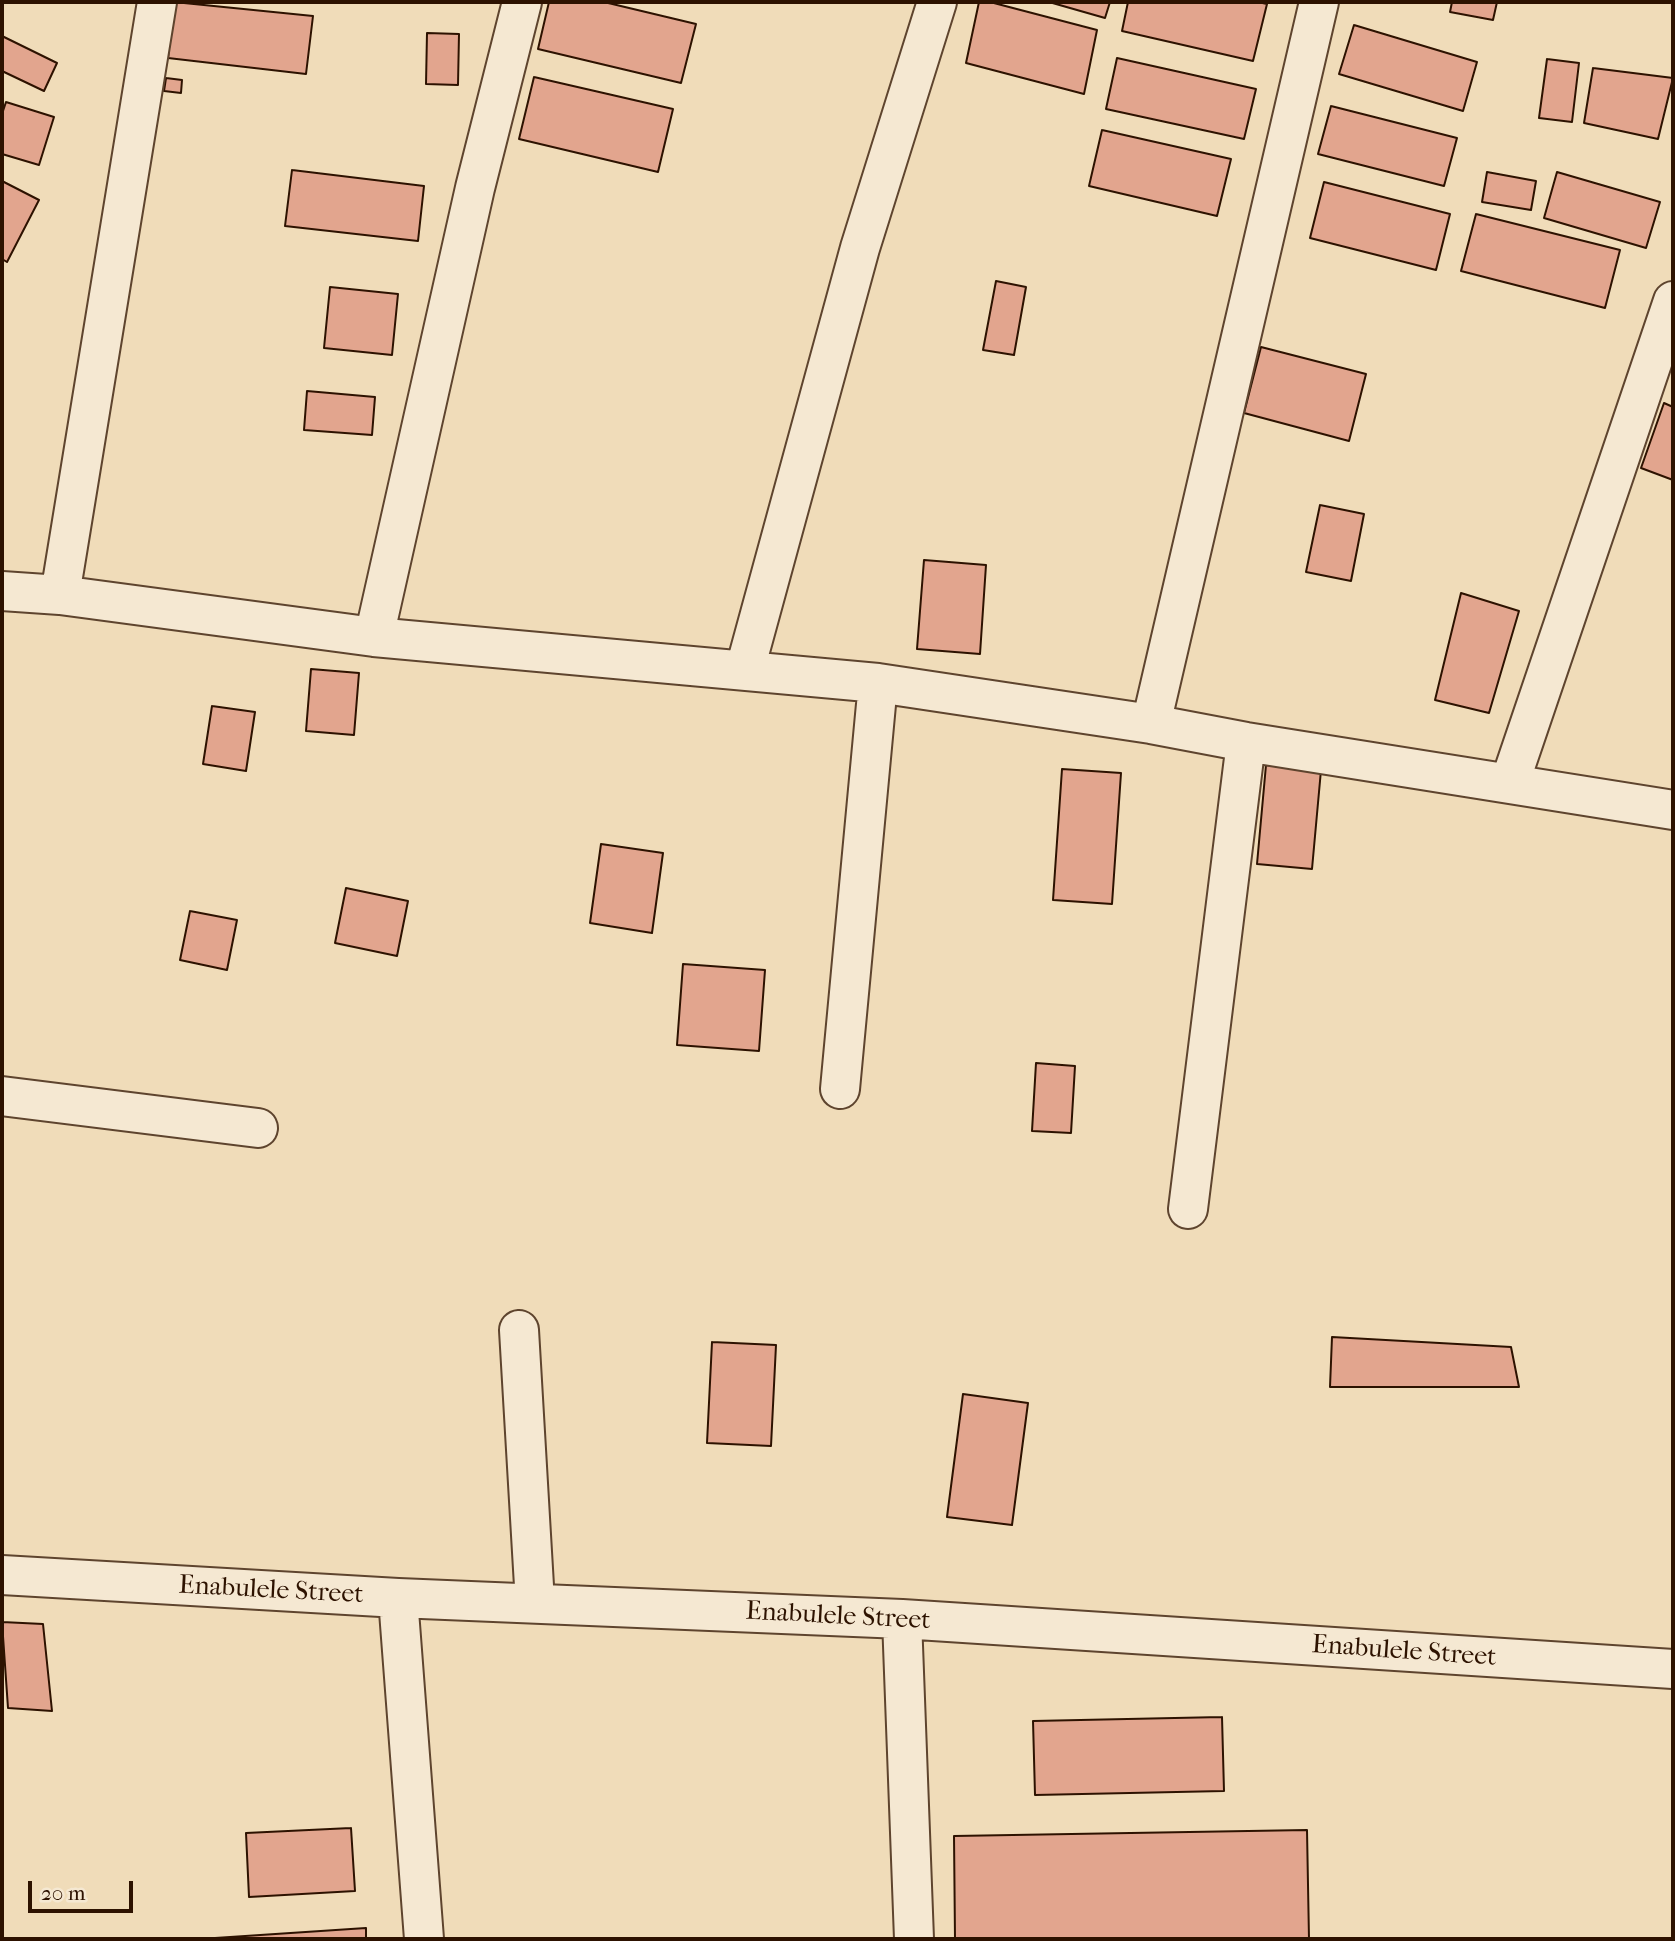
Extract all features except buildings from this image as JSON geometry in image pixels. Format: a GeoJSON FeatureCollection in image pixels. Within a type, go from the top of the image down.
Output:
{"type":"FeatureCollection","features":[{"type":"Feature","properties":{"kind":"street"},"geometry":{"type":"LineString","coordinates":[[60,595],[157,2]]}},
{"type":"Feature","properties":{"kind":"street"},"geometry":{"type":"LineString","coordinates":[[374,636],[475,188],[522,2]]}},
{"type":"Feature","properties":{"kind":"street"},"geometry":{"type":"LineString","coordinates":[[745,669],[860,248],[937,2]]}},
{"type":"Feature","properties":{"kind":"street"},"geometry":{"type":"LineString","coordinates":[[1151,724],[1319,2]]}},
{"type":"Feature","properties":{"kind":"street"},"geometry":{"type":"LineString","coordinates":[[1510,782],[1673,301]]}},
{"type":"Feature","properties":{"kind":"street"},"geometry":{"type":"LineString","coordinates":[[2,591],[60,595],[374,636],[878,683],[1151,724],[1246,743],[1510,782],[1673,810]]}},
{"type":"Feature","properties":{"kind":"street"},"geometry":{"type":"LineString","coordinates":[[840,1089],[878,683]]}},
{"type":"Feature","properties":{"kind":"street"},"geometry":{"type":"LineString","coordinates":[[1188,1209],[1246,743]]}},
{"type":"Feature","properties":{"kind":"street"},"geometry":{"type":"LineString","coordinates":[[2,1096],[258,1128]]}},
{"type":"Feature","properties":{"kind":"street"},"geometry":{"type":"LineString","coordinates":[[519,1330],[534,1603]]}},
{"type":"Feature","properties":{"kind":"street","name":"Enabulele Street"},"geometry":{"type":"LineString","coordinates":[[2,1575],[398,1598],[902,1619],[1673,1669]]}},
{"type":"Feature","properties":{"kind":"street"},"geometry":{"type":"LineString","coordinates":[[398,1598],[424,1939]]}},
{"type":"Feature","properties":{"kind":"street"},"geometry":{"type":"LineString","coordinates":[[902,1619],[914,1939]]}}]}
